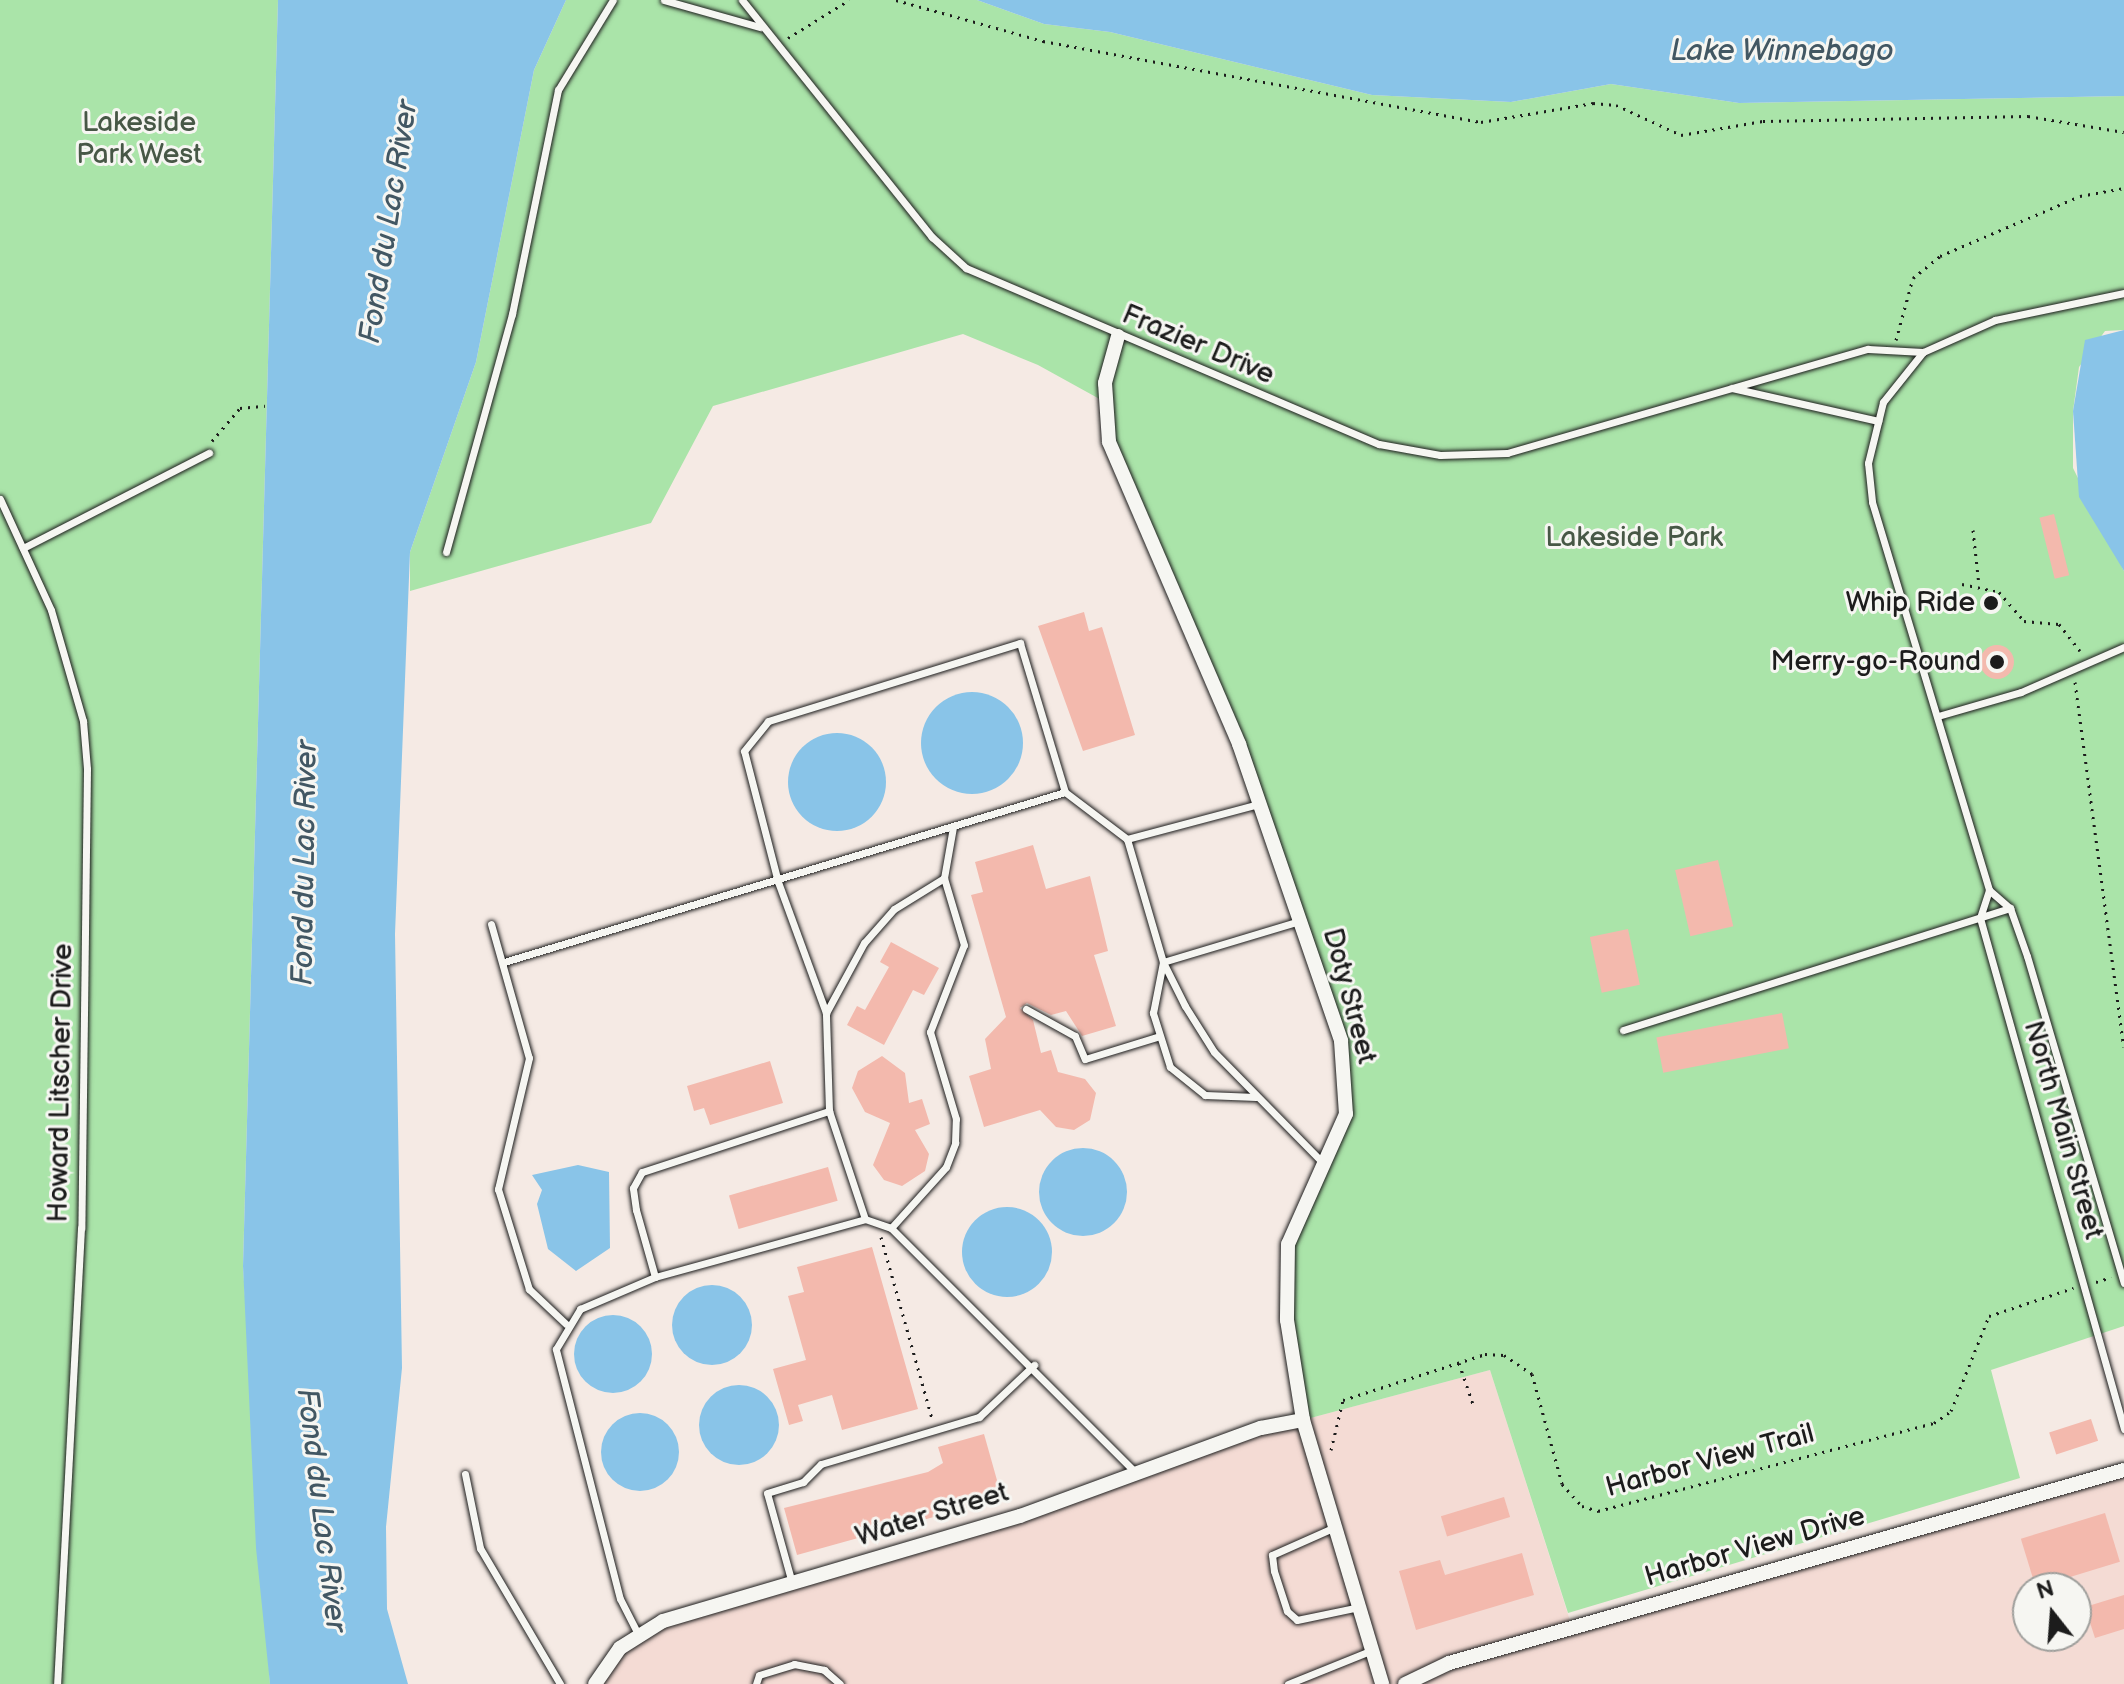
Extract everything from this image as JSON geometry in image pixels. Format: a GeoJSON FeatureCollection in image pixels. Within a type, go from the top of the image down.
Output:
{"type":"FeatureCollection","features":[{"type":"Feature","properties":{"kind":"street","name":"Doty Street"},"geometry":{"type":"LineString","coordinates":[[1118,336],[1105,383],[1109,442],[1261,804],[1302,920],[1346,1068],[1346,1114],[1299,1209],[1285,1278],[1303,1420],[1382,1684]]}},
{"type":"Feature","properties":{"kind":"street","name":"Water Street"},"geometry":{"type":"LineString","coordinates":[[638,1634],[1303,1420]]}},
{"type":"Feature","properties":{"kind":"street","name":"Harbor View Drive"},"geometry":{"type":"LineString","coordinates":[[1405,1684],[1465,1659],[2124,1470]]}},
{"type":"Feature","properties":{"kind":"street"},"geometry":{"type":"LineString","coordinates":[[595,1684],[638,1634]]}},
{"type":"Feature","properties":{"kind":"lane"},"geometry":{"type":"LineString","coordinates":[[446,552],[512,314],[558,90],[613,0]]}},
{"type":"Feature","properties":{"kind":"lane"},"geometry":{"type":"LineString","coordinates":[[664,0],[760,27]]}},
{"type":"Feature","properties":{"kind":"lane","name":"Frazier Drive"},"geometry":{"type":"LineString","coordinates":[[742,0],[760,27],[950,256],[994,284],[1372,441],[1440,455],[1528,449],[1726,388],[1868,349],[1923,352]]}},
{"type":"Feature","properties":{"kind":"lane"},"geometry":{"type":"LineString","coordinates":[[2010,908],[1989,890],[1872,502],[1868,463],[1878,421],[1895,381],[1923,352],[1995,320],[2124,293]]}},
{"type":"Feature","properties":{"kind":"lane","name":"Frazier Drive"},"geometry":{"type":"LineString","coordinates":[[1726,388],[1878,421]]}},
{"type":"Feature","properties":{"kind":"lane"},"geometry":{"type":"LineString","coordinates":[[23,548],[209,453]]}},
{"type":"Feature","properties":{"kind":"lane","name":"Howard Litscher Drive"},"geometry":{"type":"LineString","coordinates":[[0,499],[23,548],[73,680],[87,769],[81,1228],[57,1684]]}},
{"type":"Feature","properties":{"kind":"lane"},"geometry":{"type":"LineString","coordinates":[[865,1219],[829,1111],[826,1013],[778,882],[745,773],[744,751],[768,721],[1020,643],[1065,792],[1127,839],[1163,962],[1214,1052],[1321,1161]]}},
{"type":"Feature","properties":{"kind":"lane"},"geometry":{"type":"LineString","coordinates":[[1938,716],[2073,671],[2124,647]]}},
{"type":"Feature","properties":{"kind":"lane"},"geometry":{"type":"LineString","coordinates":[[504,962],[778,882],[1065,792]]}},
{"type":"Feature","properties":{"kind":"lane"},"geometry":{"type":"LineString","coordinates":[[1127,839],[1261,804]]}},
{"type":"Feature","properties":{"kind":"lane"},"geometry":{"type":"LineString","coordinates":[[891,1228],[946,1167],[955,1143],[956,1119],[930,1032],[964,945],[944,878],[953,827]]}},
{"type":"Feature","properties":{"kind":"lane"},"geometry":{"type":"LineString","coordinates":[[826,1013],[864,943],[894,909],[944,878]]}},
{"type":"Feature","properties":{"kind":"lane"},"geometry":{"type":"LineString","coordinates":[[1980,918],[1989,890]]}},
{"type":"Feature","properties":{"kind":"lane"},"geometry":{"type":"LineString","coordinates":[[1623,1030],[2010,908]]}},
{"type":"Feature","properties":{"kind":"lane","name":"North Main Street"},"geometry":{"type":"LineString","coordinates":[[2010,908],[2124,1283]]}},
{"type":"Feature","properties":{"kind":"lane","name":"North Main Street"},"geometry":{"type":"LineString","coordinates":[[1980,918],[2124,1429]]}},
{"type":"Feature","properties":{"kind":"lane"},"geometry":{"type":"LineString","coordinates":[[1163,962],[1302,920]]}},
{"type":"Feature","properties":{"kind":"lane"},"geometry":{"type":"LineString","coordinates":[[491,924],[504,962],[529,1078],[498,1189],[529,1289],[566,1324]]}},
{"type":"Feature","properties":{"kind":"lane"},"geometry":{"type":"LineString","coordinates":[[1163,962],[1153,1013],[1160,1036],[1185,1084],[1205,1095],[1256,1097]]}},
{"type":"Feature","properties":{"kind":"lane"},"geometry":{"type":"LineString","coordinates":[[1026,1009],[1075,1036],[1085,1059],[1160,1036]]}},
{"type":"Feature","properties":{"kind":"lane"},"geometry":{"type":"LineString","coordinates":[[655,1277],[633,1188],[642,1172],[829,1111]]}},
{"type":"Feature","properties":{"kind":"lane"},"geometry":{"type":"LineString","coordinates":[[638,1634],[620,1599],[557,1371],[566,1324],[604,1295],[655,1277],[865,1219],[891,1228],[1034,1365],[1137,1474]]}},
{"type":"Feature","properties":{"kind":"lane"},"geometry":{"type":"LineString","coordinates":[[792,1583],[767,1493],[803,1482],[821,1464],[979,1417],[1034,1365]]}},
{"type":"Feature","properties":{"kind":"lane"},"geometry":{"type":"LineString","coordinates":[[465,1474],[480,1548],[560,1684]]}},
{"type":"Feature","properties":{"kind":"lane"},"geometry":{"type":"LineString","coordinates":[[1335,1527],[1272,1555],[1274,1571],[1297,1620],[1359,1607]]}},
{"type":"Feature","properties":{"kind":"lane"},"geometry":{"type":"LineString","coordinates":[[1288,1684],[1372,1650]]}},
{"type":"Feature","properties":{"kind":"lane"},"geometry":{"type":"LineString","coordinates":[[756,1684],[759,1675],[794,1664],[824,1670],[840,1684]]}},
{"type":"Feature","properties":{"kind":"path"},"geometry":{"type":"LineString","coordinates":[[777,47],[828,7],[849,0]]}},
{"type":"Feature","properties":{"kind":"path"},"geometry":{"type":"LineString","coordinates":[[896,0],[1043,41],[1481,122],[1593,103],[1616,105],[1681,135],[1763,121],[2028,116],[2124,132]]}},
{"type":"Feature","properties":{"kind":"path"},"geometry":{"type":"LineString","coordinates":[[1895,343],[1913,278],[1940,256],[2080,196],[2124,188]]}},
{"type":"Feature","properties":{"kind":"path"},"geometry":{"type":"LineString","coordinates":[[209,453],[214,432],[240,408],[265,406]]}},
{"type":"Feature","properties":{"kind":"path"},"geometry":{"type":"LineString","coordinates":[[1973,530],[1979,585]]}},
{"type":"Feature","properties":{"kind":"path"},"geometry":{"type":"LineString","coordinates":[[1962,584],[1979,585],[1999,592],[2019,619],[2059,624],[2090,662]]}},
{"type":"Feature","properties":{"kind":"path"},"geometry":{"type":"LineString","coordinates":[[2073,671],[2124,1047]]}},
{"type":"Feature","properties":{"kind":"path"},"geometry":{"type":"LineString","coordinates":[[878,1223],[935,1430]]}},
{"type":"Feature","properties":{"kind":"path","name":"Harbor View Trail"},"geometry":{"type":"LineString","coordinates":[[1331,1453],[1343,1400],[1459,1363],[1504,1355],[1532,1374],[1562,1484],[1582,1506],[1598,1511],[1934,1423],[1951,1411],[1989,1316],[2121,1274]]}},
{"type":"Feature","properties":{"kind":"path"},"geometry":{"type":"LineString","coordinates":[[1459,1363],[1474,1407]]}},
{"type":"Feature","properties":{"kind":"shaded area"},"geometry":{"type":"Polygon","coordinates":[[[1490,1370],[1572,1627],[2124,1470],[2124,1684],[595,1684],[642,1631],[1303,1420],[1490,1370]]]}},
{"type":"Feature","properties":{"kind":"green space","name":"Lakeside Park West"},"geometry":{"type":"Polygon","coordinates":[[[0,0],[278,0],[243,1266],[270,1684],[0,1684],[0,0]]]}},
{"type":"Feature","properties":{"kind":"green space","name":"Lakeside Park"},"geometry":{"type":"Polygon","coordinates":[[[566,0],[977,0],[1044,24],[1110,32],[1372,95],[1511,102],[1611,84],[1739,103],[2124,96],[2124,330],[2105,331],[2079,367],[2073,411],[2073,468],[2124,571],[2124,1326],[1991,1370],[2020,1478],[1568,1613],[1490,1370],[1303,1420],[1287,1320],[1288,1244],[1339,1129],[1346,1068],[1289,881],[1118,467],[1105,402],[1038,365],[963,334],[713,406],[651,523],[410,591],[410,552],[476,362],[534,70],[566,0]]]}},
{"type":"Feature","properties":{"kind":"water","name":"Fond du Lac River"},"geometry":{"type":"Polygon","coordinates":[[[278,0],[566,0],[534,70],[476,362],[410,552],[395,934],[402,1368],[386,1527],[387,1609],[408,1684],[270,1684],[256,1548],[243,1266],[278,0]]]}},
{"type":"Feature","properties":{"kind":"water","name":"Lake Winnebago"},"geometry":{"type":"Polygon","coordinates":[[[977,0],[2124,0],[2124,96],[1739,103],[1611,84],[1511,102],[1372,95],[1110,32],[1044,24],[977,0]]]}},
{"type":"Feature","properties":{"kind":"water"},"geometry":{"type":"Polygon","coordinates":[[[2124,330],[2124,571],[2079,497],[2073,411],[2085,340],[2124,330]]]}},
{"type":"Feature","properties":{"kind":"water"},"geometry":{"type":"Polygon","coordinates":[[[972,692],[991,696],[1008,707],[1019,724],[1023,743],[1019,762],[1008,779],[991,790],[972,794],[953,790],[936,779],[925,762],[921,743],[925,724],[936,707],[953,696],[972,692]]]}},
{"type":"Feature","properties":{"kind":"water"},"geometry":{"type":"Polygon","coordinates":[[[837,733],[856,737],[871,748],[882,763],[886,782],[882,801],[871,816],[856,827],[837,831],[818,827],[803,816],[792,801],[788,782],[792,763],[803,748],[818,737],[837,733]]]}},
{"type":"Feature","properties":{"kind":"water"},"geometry":{"type":"Polygon","coordinates":[[[1083,1148],[1108,1155],[1120,1167],[1127,1192],[1120,1217],[1108,1229],[1083,1236],[1058,1229],[1046,1217],[1039,1192],[1046,1167],[1058,1155],[1083,1148]]]}},
{"type":"Feature","properties":{"kind":"water"},"geometry":{"type":"Polygon","coordinates":[[[578,1165],[609,1172],[610,1248],[576,1271],[548,1249],[537,1204],[542,1190],[532,1175],[578,1165]]]}},
{"type":"Feature","properties":{"kind":"water"},"geometry":{"type":"Polygon","coordinates":[[[1007,1207],[1024,1210],[1039,1220],[1049,1235],[1052,1252],[1049,1269],[1039,1284],[1024,1294],[1007,1297],[990,1294],[975,1284],[965,1269],[962,1252],[965,1235],[975,1220],[990,1210],[1007,1207]]]}},
{"type":"Feature","properties":{"kind":"water"},"geometry":{"type":"Polygon","coordinates":[[[712,1285],[727,1288],[740,1297],[749,1310],[752,1325],[749,1340],[740,1353],[727,1362],[712,1365],[697,1362],[684,1353],[675,1340],[672,1325],[675,1310],[684,1297],[697,1288],[712,1285]]]}},
{"type":"Feature","properties":{"kind":"water"},"geometry":{"type":"Polygon","coordinates":[[[613,1315],[628,1318],[641,1326],[649,1339],[652,1354],[649,1369],[641,1382],[628,1390],[613,1393],[598,1390],[585,1382],[577,1369],[574,1354],[577,1339],[585,1326],[598,1318],[613,1315]]]}},
{"type":"Feature","properties":{"kind":"water"},"geometry":{"type":"Polygon","coordinates":[[[739,1385],[754,1388],[767,1397],[776,1410],[779,1425],[776,1440],[767,1453],[754,1462],[739,1465],[724,1462],[711,1453],[702,1440],[699,1425],[702,1410],[711,1397],[724,1388],[739,1385]]]}},
{"type":"Feature","properties":{"kind":"water"},"geometry":{"type":"Polygon","coordinates":[[[632,1413],[648,1413],[662,1419],[673,1430],[679,1452],[673,1474],[662,1485],[648,1491],[632,1491],[618,1485],[607,1474],[601,1460],[601,1444],[607,1430],[618,1419],[632,1413]]]}},
{"type":"Feature","properties":{"kind":"building"},"geometry":{"type":"Polygon","coordinates":[[[2054,514],[2069,575],[2055,579],[2039,518],[2054,514]]]}},
{"type":"Feature","properties":{"kind":"building"},"geometry":{"type":"Polygon","coordinates":[[[1084,612],[1089,631],[1102,627],[1135,735],[1083,751],[1038,626],[1084,612]]]}},
{"type":"Feature","properties":{"kind":"building","name":"Merry-go-Round"},"geometry":{"type":"Polygon","coordinates":[[[1997,645],[2009,650],[2014,662],[2009,674],[1997,679],[1985,674],[1980,662],[1985,650],[1997,645]]]}},
{"type":"Feature","properties":{"kind":"building"},"geometry":{"type":"Polygon","coordinates":[[[1033,845],[1046,889],[1090,876],[1108,951],[1094,955],[1116,1026],[1082,1036],[1066,1011],[1051,1015],[1027,1003],[1020,1008],[1033,1020],[1041,1053],[1051,1050],[1058,1072],[1085,1079],[1096,1093],[1090,1120],[1074,1130],[1056,1127],[1040,1110],[984,1127],[969,1076],[991,1069],[985,1039],[1006,1017],[971,895],[983,892],[975,862],[1033,845]]]}},
{"type":"Feature","properties":{"kind":"building"},"geometry":{"type":"Polygon","coordinates":[[[1718,860],[1733,926],[1690,936],[1675,870],[1718,860]]]}},
{"type":"Feature","properties":{"kind":"building"},"geometry":{"type":"Polygon","coordinates":[[[1628,929],[1640,985],[1602,993],[1590,937],[1628,929]]]}},
{"type":"Feature","properties":{"kind":"building"},"geometry":{"type":"Polygon","coordinates":[[[891,942],[939,968],[924,995],[913,990],[884,1045],[847,1025],[857,1006],[865,1010],[889,967],[880,962],[891,942]]]}},
{"type":"Feature","properties":{"kind":"building"},"geometry":{"type":"Polygon","coordinates":[[[1782,1013],[1789,1048],[1663,1073],[1656,1037],[1782,1013]]]}},
{"type":"Feature","properties":{"kind":"building"},"geometry":{"type":"Polygon","coordinates":[[[882,1056],[905,1073],[909,1103],[922,1099],[930,1124],[915,1130],[929,1154],[925,1171],[902,1186],[884,1180],[873,1165],[890,1123],[865,1112],[852,1088],[858,1071],[882,1056]]]}},
{"type":"Feature","properties":{"kind":"building"},"geometry":{"type":"Polygon","coordinates":[[[770,1061],[783,1103],[710,1125],[704,1108],[694,1111],[687,1086],[770,1061]]]}},
{"type":"Feature","properties":{"kind":"building"},"geometry":{"type":"Polygon","coordinates":[[[828,1167],[838,1201],[739,1229],[729,1195],[828,1167]]]}},
{"type":"Feature","properties":{"kind":"building"},"geometry":{"type":"Polygon","coordinates":[[[872,1247],[918,1409],[842,1430],[832,1395],[798,1405],[803,1421],[789,1425],[773,1369],[806,1360],[788,1296],[804,1292],[797,1267],[872,1247]]]}},
{"type":"Feature","properties":{"kind":"building"},"geometry":{"type":"Polygon","coordinates":[[[2091,1419],[2098,1441],[2056,1454],[2049,1433],[2091,1419]]]}},
{"type":"Feature","properties":{"kind":"building"},"geometry":{"type":"Polygon","coordinates":[[[984,1434],[1002,1498],[797,1555],[784,1508],[928,1472],[943,1463],[938,1447],[984,1434]]]}},
{"type":"Feature","properties":{"kind":"building"},"geometry":{"type":"Polygon","coordinates":[[[1504,1497],[1510,1517],[1447,1536],[1441,1516],[1504,1497]]]}},
{"type":"Feature","properties":{"kind":"building"},"geometry":{"type":"Polygon","coordinates":[[[2105,1513],[2120,1562],[2086,1572],[2031,1572],[2021,1539],[2105,1513]]]}},
{"type":"Feature","properties":{"kind":"building"},"geometry":{"type":"Polygon","coordinates":[[[1522,1553],[1534,1595],[1416,1630],[1399,1571],[1440,1560],[1445,1575],[1522,1553]]]}},
{"type":"Feature","properties":{"kind":"building"},"geometry":{"type":"Polygon","coordinates":[[[2124,1595],[2124,1629],[2095,1638],[2092,1605],[2124,1595]]]}},
{"type":"Feature","properties":{"kind":"place","name":"Whip Ride"},"geometry":{"type":"Point","coordinates":[1991,603]}},
{"type":"Feature","properties":{"kind":"place","name":"Merry-go-Round"},"geometry":{"type":"Point","coordinates":[1997,662]}}]}
